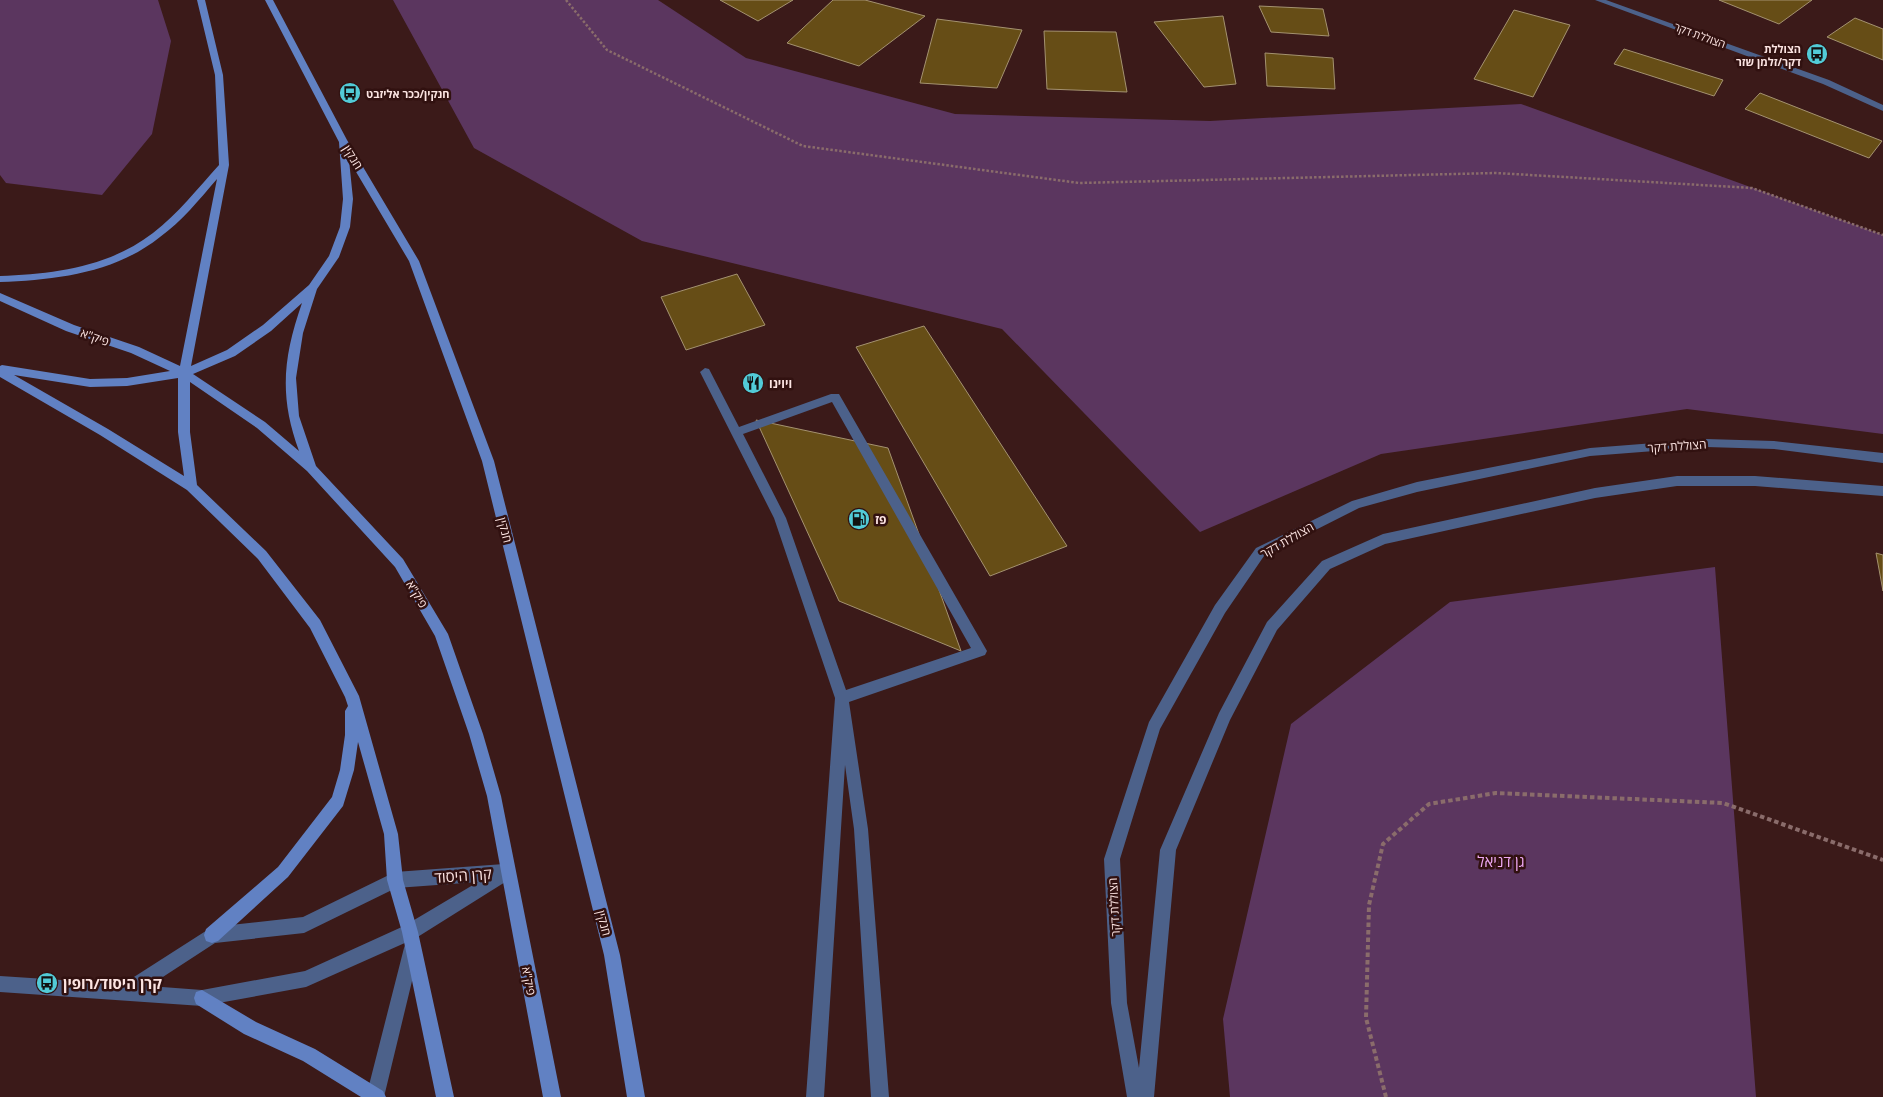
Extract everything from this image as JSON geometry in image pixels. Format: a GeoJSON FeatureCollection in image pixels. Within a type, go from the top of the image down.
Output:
{"type":"FeatureCollection","features":[{"type":"Feature","properties":{"kind":"main road"},"geometry":{"type":"LineString","coordinates":[[192,487],[184,432],[184,373],[224,165],[219,76],[201,0]]}},
{"type":"Feature","properties":{"kind":"main road","name":"חנקין"},"geometry":{"type":"LineString","coordinates":[[269,0],[342,140],[414,261],[488,461],[612,955],[636,1097]]}},
{"type":"Feature","properties":{"kind":"main road"},"geometry":{"type":"LineString","coordinates":[[0,370],[90,384],[127,382],[184,373],[231,353],[268,328],[313,287],[334,257],[345,227],[348,199],[342,140]]}},
{"type":"Feature","properties":{"kind":"main road"},"geometry":{"type":"LineString","coordinates":[[0,278],[54,275],[100,264],[128,253],[147,242],[182,211],[224,165]]}},
{"type":"Feature","properties":{"kind":"main road"},"geometry":{"type":"LineString","coordinates":[[311,468],[292,410],[291,373],[296,332],[313,287]]}},
{"type":"Feature","properties":{"kind":"main road","name":"פיק\"א"},"geometry":{"type":"LineString","coordinates":[[0,297],[70,328],[135,350],[184,373],[261,425],[311,468],[399,563],[441,634],[476,734],[492,788],[552,1097]]}},
{"type":"Feature","properties":{"kind":"main road"},"geometry":{"type":"LineString","coordinates":[[0,370],[192,487],[262,555],[315,624],[352,696],[391,834],[395,880],[411,939],[445,1097]]}},
{"type":"Feature","properties":{"kind":"main road"},"geometry":{"type":"LineString","coordinates":[[212,935],[283,872],[338,802],[347,770],[352,735],[352,696]]}},
{"type":"Feature","properties":{"kind":"main road"},"geometry":{"type":"LineString","coordinates":[[202,998],[250,1028],[309,1055],[376,1097]]}},
{"type":"Feature","properties":{"kind":"street","name":"הצוללת דקר"},"geometry":{"type":"LineString","coordinates":[[1599,0],[1826,82],[1883,108]]}},
{"type":"Feature","properties":{"kind":"street"},"geometry":{"type":"LineString","coordinates":[[705,372],[780,518],[842,698],[862,829],[880,1097]]}},
{"type":"Feature","properties":{"kind":"street"},"geometry":{"type":"LineString","coordinates":[[736,432],[835,397],[980,651],[842,698]]}},
{"type":"Feature","properties":{"kind":"street","name":"הצוללת דקר"},"geometry":{"type":"LineString","coordinates":[[1136,1097],[1119,1003],[1112,859],[1154,727],[1220,609],[1260,552],[1356,504],[1417,487],[1590,452],[1706,443],[1774,445],[1883,458]]}},
{"type":"Feature","properties":{"kind":"street"},"geometry":{"type":"LineString","coordinates":[[1145,1097],[1168,850],[1224,717],[1272,626],[1326,565],[1383,539],[1595,493],[1677,481],[1754,481],[1883,491]]}},
{"type":"Feature","properties":{"kind":"street"},"geometry":{"type":"LineString","coordinates":[[815,1097],[842,698]]}},
{"type":"Feature","properties":{"kind":"street","name":"קרן היסוד"},"geometry":{"type":"LineString","coordinates":[[123,994],[212,935],[304,925],[395,880],[508,872]]}},
{"type":"Feature","properties":{"kind":"street","name":"קרן היסוד"},"geometry":{"type":"LineString","coordinates":[[0,984],[202,998],[306,979],[411,939],[508,872]]}},
{"type":"Feature","properties":{"kind":"street"},"geometry":{"type":"LineString","coordinates":[[376,1097],[411,939]]}},
{"type":"Feature","properties":{"kind":"path"},"geometry":{"type":"LineString","coordinates":[[566,0],[607,50],[803,146],[1079,183],[1496,173],[1752,188],[1883,235]]}},
{"type":"Feature","properties":{"kind":"path"},"geometry":{"type":"LineString","coordinates":[[1386,1097],[1366,1018],[1369,905],[1383,844],[1429,804],[1496,793],[1723,802],[1883,860]]}},
{"type":"Feature","properties":{"kind":"green space"},"geometry":{"type":"Polygon","coordinates":[[[0,0],[158,0],[171,41],[152,134],[102,195],[6,183],[0,175],[0,0]]]}},
{"type":"Feature","properties":{"kind":"green space"},"geometry":{"type":"Polygon","coordinates":[[[393,0],[658,0],[746,58],[955,114],[1210,121],[1521,104],[1883,235],[1883,434],[1687,409],[1381,454],[1200,532],[1002,329],[642,241],[474,148],[393,0]]]}},
{"type":"Feature","properties":{"kind":"green space","name":"גן דניאל"},"geometry":{"type":"Polygon","coordinates":[[[1715,567],[1756,1097],[1230,1097],[1223,1019],[1291,724],[1450,602],[1715,567]]]}},
{"type":"Feature","properties":{"kind":"building"},"geometry":{"type":"Polygon","coordinates":[[[720,0],[793,0],[758,21],[720,0]]]}},
{"type":"Feature","properties":{"kind":"building"},"geometry":{"type":"Polygon","coordinates":[[[833,0],[865,0],[925,16],[859,66],[787,43],[833,0]]]}},
{"type":"Feature","properties":{"kind":"building"},"geometry":{"type":"Polygon","coordinates":[[[1719,0],[1812,0],[1779,24],[1719,0]]]}},
{"type":"Feature","properties":{"kind":"building"},"geometry":{"type":"Polygon","coordinates":[[[1259,6],[1323,9],[1329,36],[1271,32],[1259,6]]]}},
{"type":"Feature","properties":{"kind":"building"},"geometry":{"type":"Polygon","coordinates":[[[1514,10],[1570,25],[1533,97],[1474,79],[1514,10]]]}},
{"type":"Feature","properties":{"kind":"building"},"geometry":{"type":"Polygon","coordinates":[[[1223,16],[1236,84],[1204,87],[1154,22],[1223,16]]]}},
{"type":"Feature","properties":{"kind":"building"},"geometry":{"type":"Polygon","coordinates":[[[1855,18],[1883,29],[1883,60],[1827,37],[1855,18]]]}},
{"type":"Feature","properties":{"kind":"building"},"geometry":{"type":"Polygon","coordinates":[[[937,19],[1022,30],[997,88],[920,83],[937,19]]]}},
{"type":"Feature","properties":{"kind":"building"},"geometry":{"type":"Polygon","coordinates":[[[1044,31],[1116,32],[1127,92],[1047,89],[1044,31]]]}},
{"type":"Feature","properties":{"kind":"building"},"geometry":{"type":"Polygon","coordinates":[[[1624,49],[1723,80],[1714,96],[1614,64],[1624,49]]]}},
{"type":"Feature","properties":{"kind":"building"},"geometry":{"type":"Polygon","coordinates":[[[1265,53],[1333,58],[1335,89],[1267,86],[1265,53]]]}},
{"type":"Feature","properties":{"kind":"building"},"geometry":{"type":"Polygon","coordinates":[[[1760,93],[1882,141],[1869,158],[1745,109],[1760,93]]]}},
{"type":"Feature","properties":{"kind":"building"},"geometry":{"type":"Polygon","coordinates":[[[737,274],[765,325],[686,350],[661,297],[737,274]]]}},
{"type":"Feature","properties":{"kind":"building"},"geometry":{"type":"Polygon","coordinates":[[[924,326],[1067,546],[990,576],[856,347],[924,326]]]}},
{"type":"Feature","properties":{"kind":"building"},"geometry":{"type":"Polygon","coordinates":[[[756,420],[888,448],[961,651],[839,601],[756,420]]]}},
{"type":"Feature","properties":{"kind":"building"},"geometry":{"type":"Polygon","coordinates":[[[1876,553],[1883,555],[1883,591],[1876,553]]]}},
{"type":"Feature","properties":{"kind":"place","name":"הצוללת דקר/זלמן שזר"},"geometry":{"type":"Point","coordinates":[1817,54]}},
{"type":"Feature","properties":{"kind":"place","name":"חנקין/ככר אליזבט"},"geometry":{"type":"Point","coordinates":[350,93]}},
{"type":"Feature","properties":{"kind":"place","name":"ויוינו"},"geometry":{"type":"Point","coordinates":[753,383]}},
{"type":"Feature","properties":{"kind":"place","name":"פז"},"geometry":{"type":"Point","coordinates":[859,519]}},
{"type":"Feature","properties":{"kind":"place","name":"קרן היסוד/רופין"},"geometry":{"type":"Point","coordinates":[47,983]}}]}
